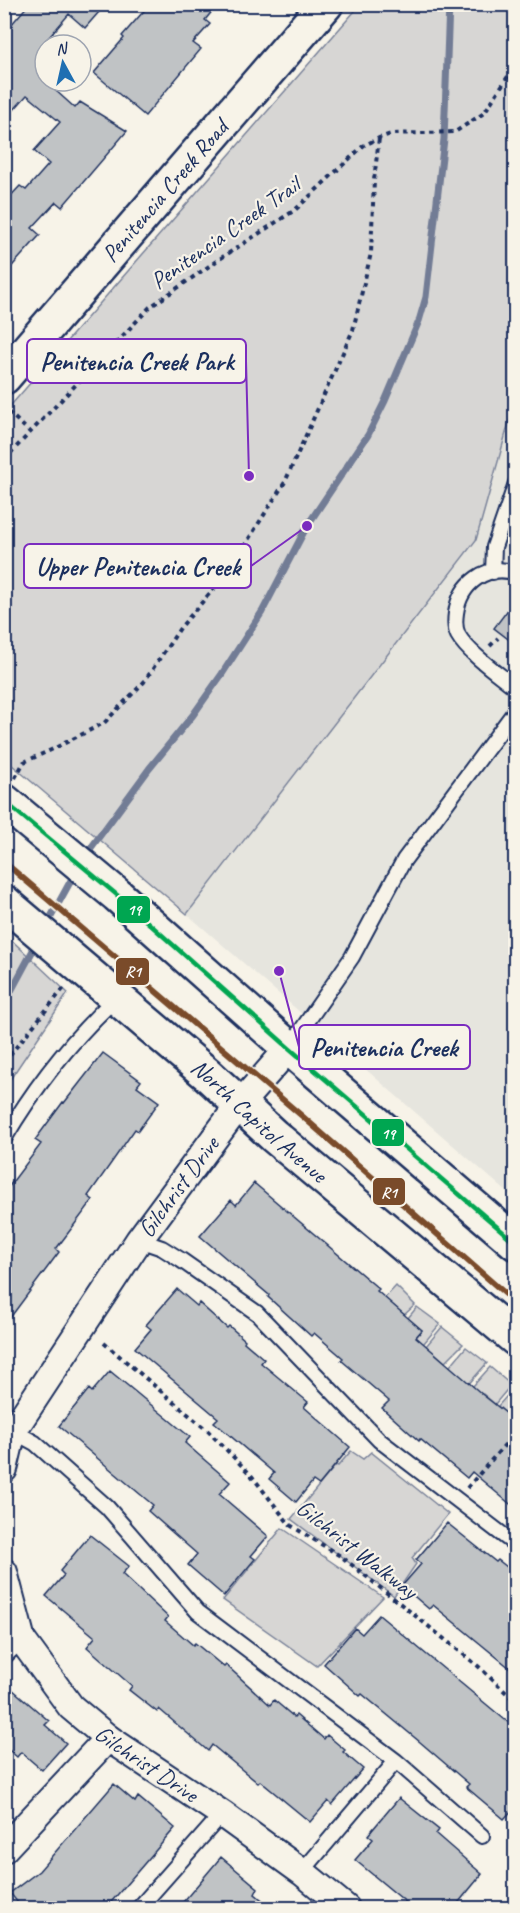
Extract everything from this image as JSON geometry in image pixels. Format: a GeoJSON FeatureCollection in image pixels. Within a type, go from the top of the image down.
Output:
{"type":"FeatureCollection","features":[{"type":"Feature","properties":{"kind":"main road","name":"Penitencia Creek Road"},"geometry":{"type":"LineString","coordinates":[[5,376],[326,4]]}},
{"type":"Feature","properties":{"kind":"main road"},"geometry":{"type":"LineString","coordinates":[[9,794],[117,896],[289,1048],[516,1243]]}},
{"type":"Feature","properties":{"kind":"main road","name":"North Capitol Avenue"},"geometry":{"type":"LineString","coordinates":[[4,902],[207,1074],[239,1105],[516,1339]]}},
{"type":"Feature","properties":{"kind":"street","name":"Gilchrist Drive"},"geometry":{"type":"LineString","coordinates":[[4,1468],[13,1420],[139,1240],[239,1105],[289,1048]]}},
{"type":"Feature","properties":{"kind":"street","name":"Gilchrist Drive"},"geometry":{"type":"LineString","coordinates":[[4,1572],[13,1649],[71,1707],[108,1738],[222,1814],[302,1872],[330,1903]]}},
{"type":"Feature","properties":{"kind":"street"},"geometry":{"type":"LineString","coordinates":[[4,1849],[108,1738]]}},
{"type":"Feature","properties":{"kind":"lane"},"geometry":{"type":"LineString","coordinates":[[493,572],[494,548],[516,483]]}},
{"type":"Feature","properties":{"kind":"lane"},"geometry":{"type":"LineString","coordinates":[[516,573],[493,572],[476,576],[463,590],[455,618],[457,633],[466,647],[516,688]]}},
{"type":"Feature","properties":{"kind":"lane","name":"Gilchrist Drive"},"geometry":{"type":"LineString","coordinates":[[289,1048],[352,957],[404,860],[516,710]]}},
{"type":"Feature","properties":{"kind":"lane"},"geometry":{"type":"LineString","coordinates":[[4,1139],[30,1097],[93,1020],[116,998]]}},
{"type":"Feature","properties":{"kind":"lane"},"geometry":{"type":"LineString","coordinates":[[139,1240],[162,1248],[257,1313],[379,1440],[516,1545]]}},
{"type":"Feature","properties":{"kind":"lane"},"geometry":{"type":"LineString","coordinates":[[13,1420],[35,1443],[107,1507],[198,1612],[396,1761],[482,1836]]}},
{"type":"Feature","properties":{"kind":"lane"},"geometry":{"type":"LineString","coordinates":[[302,1872],[396,1761]]}},
{"type":"Feature","properties":{"kind":"lane"},"geometry":{"type":"LineString","coordinates":[[140,1908],[222,1814]]}},
{"type":"Feature","properties":{"kind":"path","name":"Penitencia Creek Trail"},"geometry":{"type":"LineString","coordinates":[[4,460],[150,308],[295,210],[363,146],[391,134],[455,132],[484,113],[516,64]]}},
{"type":"Feature","properties":{"kind":"path"},"geometry":{"type":"LineString","coordinates":[[9,794],[24,762],[104,723],[144,682],[180,627],[227,573],[285,482],[353,330],[371,253],[374,180],[379,138]]}},
{"type":"Feature","properties":{"kind":"path"},"geometry":{"type":"LineString","coordinates":[[8,412],[31,433]]}},
{"type":"Feature","properties":{"kind":"path"},"geometry":{"type":"LineString","coordinates":[[489,647],[498,638]]}},
{"type":"Feature","properties":{"kind":"path"},"geometry":{"type":"LineString","coordinates":[[4,1062],[68,985]]}},
{"type":"Feature","properties":{"kind":"path","name":"Gilchrist Walkway"},"geometry":{"type":"LineString","coordinates":[[104,1343],[208,1431],[251,1475],[290,1525],[342,1557],[478,1666],[516,1702]]}},
{"type":"Feature","properties":{"kind":"path"},"geometry":{"type":"LineString","coordinates":[[457,1500],[516,1432]]}},
{"type":"Feature","properties":{"kind":"shaded area"},"geometry":{"type":"Polygon","coordinates":[[[361,4],[515,5],[515,401],[476,540],[187,914],[5,759],[5,412],[361,4]]]}},
{"type":"Feature","properties":{"kind":"shaded area"},"geometry":{"type":"Polygon","coordinates":[[[515,401],[515,1199],[187,914],[476,541],[515,401]]]}},
{"type":"Feature","properties":{"kind":"shaded area"},"geometry":{"type":"Polygon","coordinates":[[[5,934],[68,993],[5,1087],[5,934]]]}},
{"type":"Feature","properties":{"kind":"shaded area"},"geometry":{"type":"Polygon","coordinates":[[[396,1286],[415,1305],[404,1315],[394,1306],[368,1316],[396,1286]]]}},
{"type":"Feature","properties":{"kind":"shaded area"},"geometry":{"type":"Polygon","coordinates":[[[417,1307],[440,1324],[413,1356],[404,1351],[422,1330],[408,1318],[417,1307]]]}},
{"type":"Feature","properties":{"kind":"shaded area"},"geometry":{"type":"Polygon","coordinates":[[[442,1327],[463,1344],[445,1362],[435,1353],[419,1375],[405,1371],[442,1327]]]}},
{"type":"Feature","properties":{"kind":"shaded area"},"geometry":{"type":"Polygon","coordinates":[[[466,1347],[487,1363],[451,1404],[450,1366],[466,1347]]]}},
{"type":"Feature","properties":{"kind":"shaded area"},"geometry":{"type":"Polygon","coordinates":[[[490,1367],[511,1385],[495,1404],[483,1394],[466,1415],[456,1405],[490,1367]]]}},
{"type":"Feature","properties":{"kind":"shaded area"},"geometry":{"type":"Polygon","coordinates":[[[513,1389],[515,1391],[515,1425],[498,1406],[513,1389]]]}},
{"type":"Feature","properties":{"kind":"shaded area"},"geometry":{"type":"Polygon","coordinates":[[[351,1451],[363,1459],[371,1452],[448,1514],[412,1558],[416,1564],[394,1596],[291,1519],[336,1465],[338,1466],[351,1451]]]}},
{"type":"Feature","properties":{"kind":"shaded area"},"geometry":{"type":"Polygon","coordinates":[[[282,1528],[383,1597],[317,1666],[223,1600],[282,1528]]]}},
{"type":"Feature","properties":{"kind":"building"},"geometry":{"type":"Polygon","coordinates":[[[29,4],[106,4],[85,28],[69,14],[53,33],[33,33],[33,93],[58,93],[75,108],[80,102],[127,131],[62,207],[56,202],[32,228],[40,235],[4,275],[4,203],[20,186],[26,190],[49,164],[34,151],[60,122],[27,95],[4,121],[4,33],[29,4]]]}},
{"type":"Feature","properties":{"kind":"building"},"geometry":{"type":"Polygon","coordinates":[[[150,4],[218,4],[205,20],[210,24],[193,43],[201,49],[145,116],[94,73],[150,4]]]}},
{"type":"Feature","properties":{"kind":"building"},"geometry":{"type":"Polygon","coordinates":[[[516,599],[516,645],[494,628],[516,599]]]}},
{"type":"Feature","properties":{"kind":"building"},"geometry":{"type":"Polygon","coordinates":[[[103,1053],[141,1081],[137,1086],[159,1102],[138,1131],[135,1129],[88,1196],[93,1200],[56,1249],[59,1252],[4,1326],[4,1193],[41,1144],[35,1140],[103,1053]]]}},
{"type":"Feature","properties":{"kind":"building"},"geometry":{"type":"Polygon","coordinates":[[[254,1183],[379,1289],[377,1291],[422,1330],[416,1337],[516,1421],[516,1509],[472,1472],[467,1478],[420,1439],[419,1441],[382,1408],[389,1401],[341,1360],[343,1358],[314,1333],[311,1336],[268,1297],[269,1295],[200,1236],[231,1200],[236,1205],[254,1183]]]}},
{"type":"Feature","properties":{"kind":"building"},"geometry":{"type":"Polygon","coordinates":[[[177,1289],[197,1306],[199,1303],[227,1328],[229,1326],[245,1340],[244,1342],[264,1359],[261,1363],[308,1402],[304,1407],[350,1447],[319,1485],[313,1481],[296,1502],[269,1479],[274,1473],[214,1422],[218,1418],[135,1348],[151,1329],[146,1325],[177,1289]]]}},
{"type":"Feature","properties":{"kind":"building"},"geometry":{"type":"Polygon","coordinates":[[[110,1371],[190,1437],[185,1443],[230,1482],[219,1494],[268,1536],[251,1556],[255,1559],[224,1596],[188,1565],[197,1554],[148,1511],[153,1505],[59,1426],[89,1389],[92,1392],[110,1371]]]}},
{"type":"Feature","properties":{"kind":"building"},"geometry":{"type":"Polygon","coordinates":[[[447,1523],[496,1562],[498,1560],[516,1574],[516,1673],[433,1605],[429,1609],[402,1586],[421,1564],[416,1560],[447,1523]]]}},
{"type":"Feature","properties":{"kind":"building"},"geometry":{"type":"Polygon","coordinates":[[[90,1535],[129,1566],[122,1574],[168,1617],[165,1621],[193,1645],[195,1643],[224,1667],[226,1665],[270,1705],[274,1700],[324,1739],[327,1735],[363,1769],[332,1805],[328,1801],[310,1822],[212,1745],[208,1751],[159,1709],[157,1712],[129,1690],[132,1686],[87,1647],[95,1637],[46,1596],[64,1575],[60,1571],[90,1535]]]}},
{"type":"Feature","properties":{"kind":"building"},"geometry":{"type":"Polygon","coordinates":[[[379,1615],[516,1729],[516,1806],[504,1819],[466,1787],[469,1784],[324,1664],[355,1628],[362,1634],[379,1615]]]}},
{"type":"Feature","properties":{"kind":"building"},"geometry":{"type":"Polygon","coordinates":[[[12,1689],[49,1721],[45,1725],[66,1743],[42,1770],[21,1752],[17,1757],[4,1746],[4,1698],[12,1689]]]}},
{"type":"Feature","properties":{"kind":"building"},"geometry":{"type":"Polygon","coordinates":[[[114,1784],[135,1802],[138,1797],[175,1828],[106,1908],[22,1908],[10,1893],[39,1871],[114,1784]]]}},
{"type":"Feature","properties":{"kind":"building"},"geometry":{"type":"Polygon","coordinates":[[[399,1798],[439,1830],[436,1834],[482,1874],[454,1908],[413,1908],[355,1860],[373,1839],[368,1835],[399,1798]]]}},
{"type":"Feature","properties":{"kind":"building"},"geometry":{"type":"Polygon","coordinates":[[[221,1857],[258,1888],[255,1894],[272,1908],[178,1908],[221,1857]]]}},
{"type":"Feature","properties":{"kind":"waterway"},"geometry":{"type":"LineString","coordinates":[[85,856],[222,674],[262,612],[307,526],[368,435],[385,401],[419,321],[426,297],[444,139],[449,4]]}},
{"type":"Feature","properties":{"kind":"waterway"},"geometry":{"type":"LineString","coordinates":[[46,926],[75,873]]}},
{"type":"Feature","properties":{"kind":"waterway"},"geometry":{"type":"LineString","coordinates":[[4,1004],[38,941]]}},
{"type":"Feature","properties":{"kind":"transit line","name":"19"},"geometry":{"type":"LineString","coordinates":[[4,801],[117,895],[289,1048],[516,1243]]}},
{"type":"Feature","properties":{"kind":"transit line","name":"R1"},"geometry":{"type":"LineString","coordinates":[[4,862],[302,1116],[516,1303]]}},
{"type":"Feature","properties":{"kind":"place","name":"Penitencia Creek Park"},"geometry":{"type":"Point","coordinates":[249,476]}},
{"type":"Feature","properties":{"kind":"place","name":"Upper Penitencia Creek"},"geometry":{"type":"Point","coordinates":[307,526]}},
{"type":"Feature","properties":{"kind":"place","name":"Penitencia Creek"},"geometry":{"type":"Point","coordinates":[279,971]}}]}
